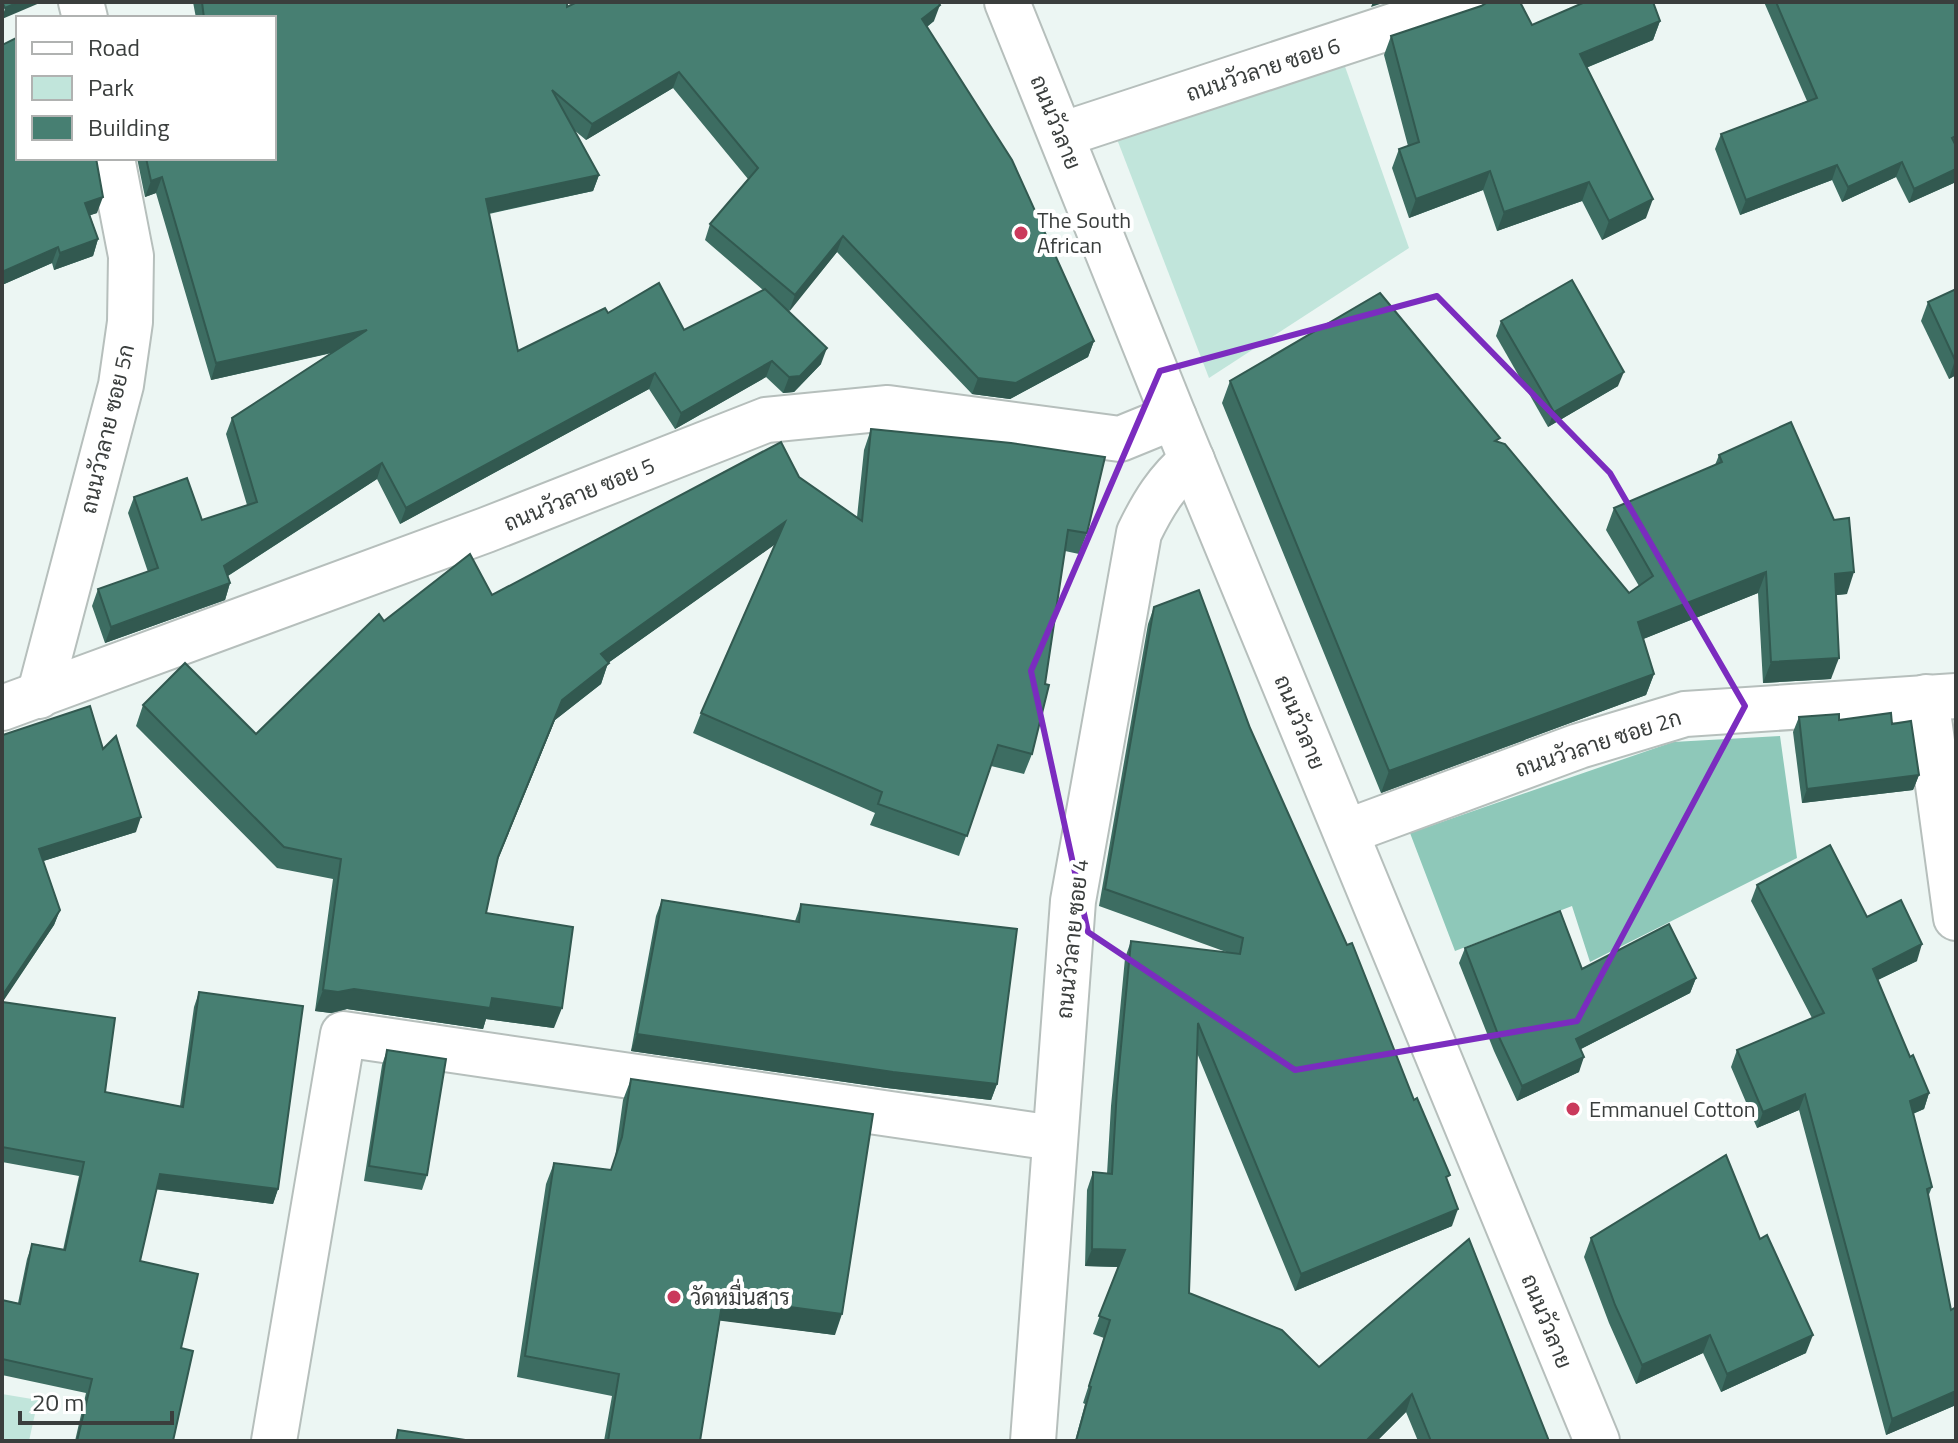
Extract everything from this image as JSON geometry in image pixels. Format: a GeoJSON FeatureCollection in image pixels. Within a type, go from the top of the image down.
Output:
{"type":"FeatureCollection","features":[{"type":"Feature","properties":{"kind":"street","name":"ถนนวัวลาย"},"geometry":{"type":"LineString","coordinates":[[1007,2],[1174,417],[1597,1441]]}},
{"type":"Feature","properties":{"kind":"street","name":"ถนนวัวลาย ซอย 6"},"geometry":{"type":"LineString","coordinates":[[1061,135],[1466,2]]}},
{"type":"Feature","properties":{"kind":"street","name":"ถนนวัวลาย ซอย 5ก"},"geometry":{"type":"LineString","coordinates":[[20,702],[121,385],[130,322],[131,256],[112,160]]}},
{"type":"Feature","properties":{"kind":"street","name":"ถนนวัวลาย ซอย 5"},"geometry":{"type":"LineString","coordinates":[[20,702],[486,530],[766,420],[888,408],[1120,439],[1174,417]]}},
{"type":"Feature","properties":{"kind":"street","name":"ถนนวัวลาย ซอย 4"},"geometry":{"type":"LineString","coordinates":[[1033,1441],[1073,901],[1139,533],[1155,500],[1172,477],[1192,460]]}},
{"type":"Feature","properties":{"kind":"street","name":"ถนนวัวลาย ซอย 2ก"},"geometry":{"type":"LineString","coordinates":[[1346,832],[1579,746],[1685,714],[1941,697]]}},
{"type":"Feature","properties":{"kind":"street"},"geometry":{"type":"LineString","coordinates":[[1941,697],[1956,918]]}},
{"type":"Feature","properties":{"kind":"street"},"geometry":{"type":"LineString","coordinates":[[274,1441],[343,1034],[1054,1138]]}},
{"type":"Feature","properties":{"kind":"highlighted area"},"geometry":{"type":"Polygon","coordinates":[[[1437,296],[1610,473],[1745,706],[1577,1021],[1295,1070],[1088,932],[1031,671],[1160,371],[1437,296]]]}},
{"type":"Feature","properties":{"kind":"green space"},"geometry":{"type":"Polygon","coordinates":[[[1342,58],[1409,248],[1209,378],[1115,134],[1342,58]]]}},
{"type":"Feature","properties":{"kind":"green space"},"geometry":{"type":"Polygon","coordinates":[[[1780,736],[1797,858],[1590,962],[1572,906],[1455,951],[1410,833],[1673,742],[1780,736]]]}},
{"type":"Feature","properties":{"kind":"green space"},"geometry":{"type":"Polygon","coordinates":[[[2,1394],[38,1400],[29,1441],[2,1441],[2,1394]]]}},
{"type":"Feature","properties":{"kind":"building"},"geometry":{"type":"Polygon","coordinates":[[[2,2],[19,2],[5,8],[2,2]]]}},
{"type":"Feature","properties":{"kind":"building"},"geometry":{"type":"Polygon","coordinates":[[[202,2],[567,2],[567,7],[577,2],[938,2],[940,5],[922,19],[1012,160],[1094,341],[1016,383],[978,378],[843,236],[795,295],[710,224],[758,168],[679,72],[592,124],[552,90],[599,175],[486,199],[518,351],[605,308],[608,313],[659,283],[684,330],[765,289],[827,348],[800,376],[789,377],[772,361],[681,413],[655,373],[406,508],[382,463],[224,566],[230,583],[111,627],[98,589],[158,568],[134,497],[187,478],[202,520],[257,502],[232,418],[367,330],[216,363],[162,177],[151,181],[146,160],[276,160],[276,16],[204,16],[202,2]]]}},
{"type":"Feature","properties":{"kind":"building"},"geometry":{"type":"Polygon","coordinates":[[[1488,2],[1520,2],[1532,25],[1585,2],[1653,2],[1660,21],[1580,54],[1653,199],[1609,221],[1589,182],[1504,212],[1490,171],[1416,199],[1399,149],[1419,142],[1391,36],[1488,2]]]}},
{"type":"Feature","properties":{"kind":"building"},"geometry":{"type":"Polygon","coordinates":[[[1776,2],[1956,2],[1956,136],[1952,138],[1956,146],[1956,169],[1914,189],[1902,162],[1848,187],[1837,165],[1746,200],[1721,134],[1817,98],[1776,2]]]}},
{"type":"Feature","properties":{"kind":"building"},"geometry":{"type":"Polygon","coordinates":[[[16,38],[16,160],[96,160],[103,197],[85,203],[98,239],[60,253],[58,247],[2,272],[2,45],[16,38]]]}},
{"type":"Feature","properties":{"kind":"building"},"geometry":{"type":"Polygon","coordinates":[[[1572,280],[1624,372],[1554,412],[1501,321],[1572,280]]]}},
{"type":"Feature","properties":{"kind":"building"},"geometry":{"type":"Polygon","coordinates":[[[1956,289],[1956,360],[1955,360],[1928,302],[1956,289]]]}},
{"type":"Feature","properties":{"kind":"building"},"geometry":{"type":"Polygon","coordinates":[[[1380,293],[1500,438],[1495,441],[1505,444],[1629,593],[1653,576],[1614,508],[1722,462],[1719,455],[1791,422],[1834,520],[1849,518],[1854,572],[1835,574],[1839,658],[1771,662],[1766,572],[1638,622],[1654,674],[1389,771],[1230,381],[1380,293]]]}},
{"type":"Feature","properties":{"kind":"building"},"geometry":{"type":"Polygon","coordinates":[[[871,429],[1011,443],[1105,457],[1087,533],[1068,530],[1045,684],[1049,685],[1032,754],[998,745],[967,836],[878,804],[882,792],[701,713],[785,522],[601,654],[609,663],[562,700],[498,857],[486,913],[573,927],[562,1008],[492,998],[490,1008],[354,989],[338,992],[323,990],[341,859],[284,847],[143,705],[185,663],[256,734],[379,614],[384,621],[470,554],[492,595],[781,442],[799,477],[862,521],[871,429]]]}},
{"type":"Feature","properties":{"kind":"building"},"geometry":{"type":"Polygon","coordinates":[[[1199,590],[1250,728],[1347,945],[1352,943],[1414,1100],[1417,1098],[1450,1175],[1446,1177],[1458,1209],[1301,1274],[1198,1023],[1189,1293],[1282,1330],[1319,1367],[1469,1239],[1549,1441],[1431,1441],[1412,1394],[1366,1441],[1076,1441],[1110,1320],[1099,1316],[1125,1250],[1092,1249],[1093,1172],[1112,1174],[1131,941],[1240,954],[1243,938],[1105,889],[1154,607],[1199,590]]]}},
{"type":"Feature","properties":{"kind":"building"},"geometry":{"type":"Polygon","coordinates":[[[90,706],[103,749],[116,736],[141,817],[39,849],[60,910],[2,996],[2,731],[3,735],[90,706]]]}},
{"type":"Feature","properties":{"kind":"building"},"geometry":{"type":"Polygon","coordinates":[[[1891,713],[1892,724],[1911,721],[1919,775],[1807,789],[1799,717],[1839,714],[1839,720],[1891,713]]]}},
{"type":"Feature","properties":{"kind":"building"},"geometry":{"type":"Polygon","coordinates":[[[1830,845],[1867,917],[1901,900],[1922,944],[1873,969],[1910,1057],[1913,1055],[1929,1093],[1910,1101],[1932,1187],[1927,1189],[1951,1310],[1956,1307],[1956,1391],[1892,1419],[1805,1094],[1763,1112],[1737,1050],[1824,1013],[1757,885],[1830,845]]]}},
{"type":"Feature","properties":{"kind":"building"},"geometry":{"type":"Polygon","coordinates":[[[662,900],[799,922],[801,904],[1017,929],[997,1084],[893,1072],[637,1034],[662,900]]]}},
{"type":"Feature","properties":{"kind":"building"},"geometry":{"type":"Polygon","coordinates":[[[1560,911],[1582,969],[1669,924],[1696,978],[1576,1039],[1584,1057],[1522,1086],[1499,1037],[1465,948],[1560,911]]]}},
{"type":"Feature","properties":{"kind":"building"},"geometry":{"type":"Polygon","coordinates":[[[199,992],[303,1006],[278,1189],[160,1174],[140,1261],[198,1274],[181,1348],[193,1351],[173,1441],[77,1441],[92,1379],[2,1359],[2,1300],[20,1304],[32,1244],[65,1250],[84,1162],[2,1147],[2,1002],[115,1018],[105,1092],[183,1107],[199,992]]]}},
{"type":"Feature","properties":{"kind":"building"},"geometry":{"type":"Polygon","coordinates":[[[387,1050],[446,1059],[427,1175],[369,1166],[387,1050]]]}},
{"type":"Feature","properties":{"kind":"building"},"geometry":{"type":"Polygon","coordinates":[[[631,1079],[873,1114],[842,1314],[723,1298],[700,1441],[608,1441],[619,1374],[525,1356],[554,1163],[611,1170],[622,1137],[631,1079]]]}},
{"type":"Feature","properties":{"kind":"building"},"geometry":{"type":"Polygon","coordinates":[[[1726,1155],[1760,1239],[1767,1235],[1813,1335],[1727,1374],[1710,1335],[1642,1365],[1615,1305],[1591,1238],[1726,1155]]]}},
{"type":"Feature","properties":{"kind":"building"},"geometry":{"type":"Polygon","coordinates":[[[398,1430],[472,1441],[396,1441],[398,1430]]]}},
{"type":"Feature","properties":{"kind":"place","name":"The South African"},"geometry":{"type":"Point","coordinates":[1021,233]}},
{"type":"Feature","properties":{"kind":"place","name":"Emmanuel Cotton"},"geometry":{"type":"Point","coordinates":[1573,1109]}},
{"type":"Feature","properties":{"kind":"place","name":"วัดหมื่นสาร"},"geometry":{"type":"Point","coordinates":[674,1297]}}]}
